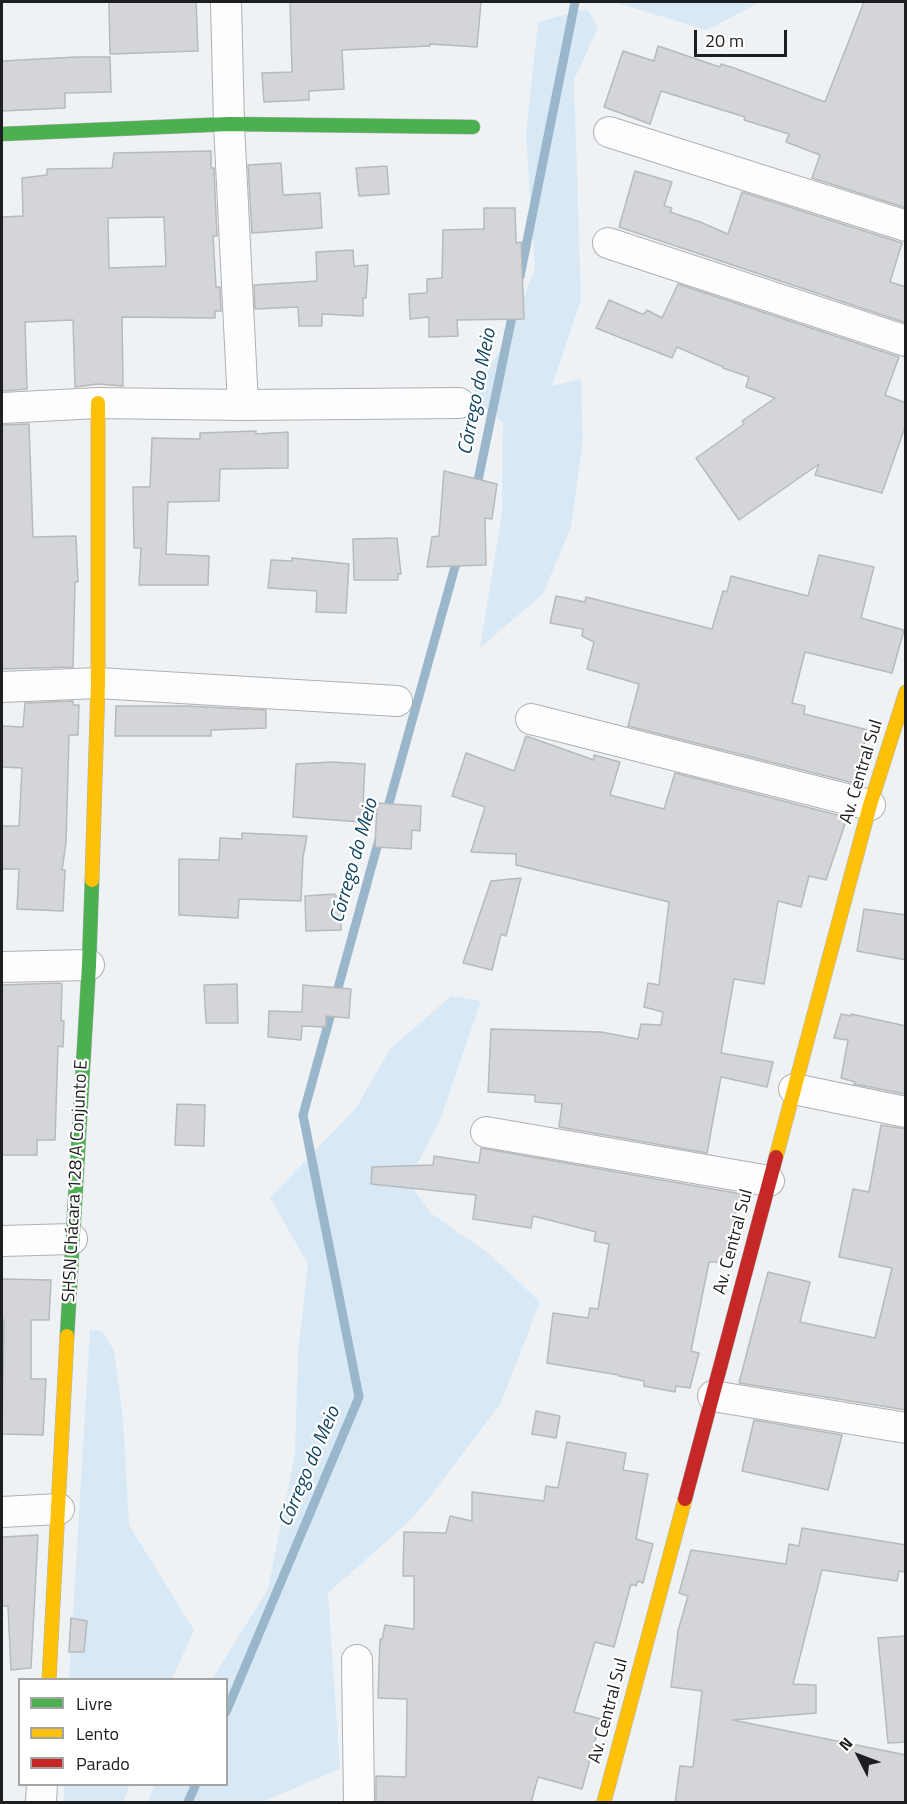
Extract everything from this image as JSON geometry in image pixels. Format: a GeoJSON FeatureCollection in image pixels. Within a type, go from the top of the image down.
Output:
{"type":"FeatureCollection","features":[{"type":"Feature","properties":{"kind":"street"},"geometry":{"type":"LineString","coordinates":[[226,2],[243,405]]}},
{"type":"Feature","properties":{"kind":"street"},"geometry":{"type":"LineString","coordinates":[[2,134],[230,124],[473,127]]}},
{"type":"Feature","properties":{"kind":"street"},"geometry":{"type":"LineString","coordinates":[[609,132],[906,226]]}},
{"type":"Feature","properties":{"kind":"street"},"geometry":{"type":"LineString","coordinates":[[608,243],[906,341]]}},
{"type":"Feature","properties":{"kind":"street"},"geometry":{"type":"LineString","coordinates":[[2,408],[98,403],[243,405],[459,402]]}},
{"type":"Feature","properties":{"kind":"street","name":"SHSN Chácara 128 A Conjunto E"},"geometry":{"type":"LineString","coordinates":[[49,1678],[89,965],[98,683],[98,403]]}},
{"type":"Feature","properties":{"kind":"street"},"geometry":{"type":"LineString","coordinates":[[2,687],[98,683],[397,701]]}},
{"type":"Feature","properties":{"kind":"street","name":"Av. Central Sul"},"geometry":{"type":"LineString","coordinates":[[607,1802],[768,1181],[870,805],[906,692]]}},
{"type":"Feature","properties":{"kind":"street"},"geometry":{"type":"LineString","coordinates":[[531,719],[870,805]]}},
{"type":"Feature","properties":{"kind":"street"},"geometry":{"type":"LineString","coordinates":[[2,967],[89,965]]}},
{"type":"Feature","properties":{"kind":"street"},"geometry":{"type":"LineString","coordinates":[[794,1089],[906,1112]]}},
{"type":"Feature","properties":{"kind":"street"},"geometry":{"type":"LineString","coordinates":[[486,1132],[768,1181]]}},
{"type":"Feature","properties":{"kind":"street"},"geometry":{"type":"LineString","coordinates":[[2,1241],[72,1239]]}},
{"type":"Feature","properties":{"kind":"street"},"geometry":{"type":"LineString","coordinates":[[712,1396],[906,1428]]}},
{"type":"Feature","properties":{"kind":"street"},"geometry":{"type":"LineString","coordinates":[[2,1512],[59,1509]]}},
{"type":"Feature","properties":{"kind":"street"},"geometry":{"type":"LineString","coordinates":[[357,1660],[359,1803]]}},
{"type":"Feature","properties":{"kind":"street"},"geometry":{"type":"LineString","coordinates":[[41,1803],[42,1786]]}},
{"type":"Feature","properties":{"kind":"shaded area"},"geometry":{"type":"Polygon","coordinates":[[[613,2],[761,2],[707,30],[613,2]]]}},
{"type":"Feature","properties":{"kind":"shaded area"},"geometry":{"type":"Polygon","coordinates":[[[587,9],[598,28],[574,80],[581,300],[552,386],[581,379],[583,440],[571,527],[543,594],[480,648],[502,513],[503,423],[472,396],[508,337],[535,269],[526,135],[538,22],[587,9]]]}},
{"type":"Feature","properties":{"kind":"shaded area"},"geometry":{"type":"Polygon","coordinates":[[[451,996],[481,1001],[440,1120],[408,1182],[432,1214],[488,1253],[540,1302],[500,1405],[414,1517],[328,1593],[340,1769],[262,1802],[148,1802],[154,1786],[228,1786],[228,1678],[213,1678],[268,1589],[295,1454],[298,1352],[308,1264],[270,1198],[356,1108],[390,1049],[451,996]]]}},
{"type":"Feature","properties":{"kind":"shaded area"},"geometry":{"type":"Polygon","coordinates":[[[90,1330],[102,1331],[114,1350],[123,1419],[129,1525],[194,1630],[172,1678],[69,1678],[90,1330]]]}},
{"type":"Feature","properties":{"kind":"shaded area"},"geometry":{"type":"Polygon","coordinates":[[[64,1786],[130,1786],[123,1802],[64,1802],[64,1786]]]}},
{"type":"Feature","properties":{"kind":"building"},"geometry":{"type":"Polygon","coordinates":[[[109,2],[196,2],[198,51],[110,54],[109,2]]]}},
{"type":"Feature","properties":{"kind":"building"},"geometry":{"type":"Polygon","coordinates":[[[290,2],[481,2],[477,47],[430,44],[430,46],[342,50],[344,89],[309,91],[309,100],[264,102],[262,73],[292,72],[290,2]]]}},
{"type":"Feature","properties":{"kind":"building"},"geometry":{"type":"Polygon","coordinates":[[[864,2],[906,2],[906,208],[812,178],[820,155],[786,142],[789,134],[744,120],[745,117],[661,91],[650,124],[604,107],[623,51],[654,61],[658,46],[720,67],[721,64],[734,68],[825,102],[864,2]]]}},
{"type":"Feature","properties":{"kind":"building"},"geometry":{"type":"Polygon","coordinates":[[[110,57],[111,92],[65,93],[65,108],[2,111],[2,61],[110,57]]]}},
{"type":"Feature","properties":{"kind":"building"},"geometry":{"type":"Polygon","coordinates":[[[211,151],[217,236],[213,236],[216,287],[220,287],[221,311],[215,311],[215,318],[122,317],[123,386],[97,384],[75,387],[73,320],[25,322],[27,389],[2,391],[2,217],[23,216],[22,178],[47,175],[47,169],[112,168],[114,153],[211,151]],[[164,217],[108,218],[109,268],[166,266],[164,217]]]}},
{"type":"Feature","properties":{"kind":"building"},"geometry":{"type":"Polygon","coordinates":[[[281,163],[283,195],[320,193],[322,228],[252,233],[248,165],[281,163]]]}},
{"type":"Feature","properties":{"kind":"building"},"geometry":{"type":"Polygon","coordinates":[[[387,166],[389,194],[359,196],[356,168],[387,166]]]}},
{"type":"Feature","properties":{"kind":"building"},"geometry":{"type":"Polygon","coordinates":[[[635,171],[672,182],[664,206],[672,208],[670,212],[728,234],[742,192],[902,243],[890,282],[906,287],[906,323],[619,227],[635,171]]]}},
{"type":"Feature","properties":{"kind":"building"},"geometry":{"type":"Polygon","coordinates":[[[484,208],[515,208],[516,243],[521,242],[524,319],[457,320],[458,336],[429,337],[429,317],[410,319],[409,294],[427,293],[427,279],[442,278],[443,230],[484,229],[484,208]]]}},
{"type":"Feature","properties":{"kind":"building"},"geometry":{"type":"Polygon","coordinates":[[[353,250],[354,266],[368,265],[363,316],[322,314],[322,326],[299,326],[298,307],[255,309],[254,285],[317,281],[316,252],[353,250]]]}},
{"type":"Feature","properties":{"kind":"building"},"geometry":{"type":"Polygon","coordinates":[[[678,284],[899,357],[885,395],[906,403],[906,424],[882,493],[815,475],[819,464],[739,520],[696,458],[744,424],[742,421],[775,398],[746,387],[749,377],[677,347],[672,358],[596,328],[609,300],[642,314],[647,310],[662,318],[678,284]]]}},
{"type":"Feature","properties":{"kind":"building"},"geometry":{"type":"Polygon","coordinates":[[[29,424],[33,537],[76,536],[78,582],[75,582],[73,667],[2,669],[2,425],[29,424]]]}},
{"type":"Feature","properties":{"kind":"building"},"geometry":{"type":"Polygon","coordinates":[[[256,431],[256,434],[288,432],[288,468],[220,469],[219,501],[168,502],[166,554],[209,556],[208,585],[139,585],[141,548],[134,548],[133,487],[150,487],[152,438],[200,439],[200,433],[256,431]]]}},
{"type":"Feature","properties":{"kind":"building"},"geometry":{"type":"Polygon","coordinates":[[[444,471],[497,484],[492,519],[485,518],[486,565],[427,567],[432,537],[439,536],[444,471]]]}},
{"type":"Feature","properties":{"kind":"building"},"geometry":{"type":"Polygon","coordinates":[[[397,538],[401,574],[398,574],[398,580],[354,580],[353,539],[397,538]]]}},
{"type":"Feature","properties":{"kind":"building"},"geometry":{"type":"Polygon","coordinates":[[[819,555],[874,567],[861,618],[904,630],[892,673],[805,652],[792,703],[805,706],[804,714],[868,730],[854,783],[628,726],[639,684],[587,669],[594,642],[582,636],[583,629],[550,623],[556,596],[585,602],[586,597],[712,629],[723,591],[727,592],[731,576],[808,596],[819,555]]]}},
{"type":"Feature","properties":{"kind":"building"},"geometry":{"type":"Polygon","coordinates":[[[292,558],[349,564],[346,613],[316,612],[317,591],[268,588],[271,560],[292,561],[292,558]]]}},
{"type":"Feature","properties":{"kind":"building"},"geometry":{"type":"Polygon","coordinates":[[[73,701],[73,705],[79,705],[78,735],[69,735],[66,843],[62,870],[65,870],[63,911],[17,909],[19,869],[2,869],[2,826],[19,826],[22,768],[2,767],[2,726],[23,727],[25,703],[73,701]]]}},
{"type":"Feature","properties":{"kind":"building"},"geometry":{"type":"Polygon","coordinates":[[[116,706],[186,706],[266,710],[266,728],[211,730],[211,736],[115,736],[116,706]]]}},
{"type":"Feature","properties":{"kind":"building"},"geometry":{"type":"Polygon","coordinates":[[[526,736],[594,760],[594,755],[620,762],[610,795],[664,809],[675,773],[845,817],[846,821],[826,880],[809,876],[801,907],[778,901],[764,984],[734,979],[721,1053],[773,1062],[767,1087],[721,1077],[707,1153],[559,1127],[562,1104],[535,1102],[535,1095],[488,1092],[491,1029],[601,1032],[638,1039],[641,1024],[661,1025],[663,1012],[644,1007],[648,983],[659,985],[669,902],[516,865],[516,854],[471,852],[485,807],[452,796],[466,753],[514,771],[526,736]]]}},
{"type":"Feature","properties":{"kind":"building"},"geometry":{"type":"Polygon","coordinates":[[[332,762],[365,764],[362,822],[293,817],[296,764],[332,762]]]}},
{"type":"Feature","properties":{"kind":"building"},"geometry":{"type":"Polygon","coordinates":[[[377,803],[421,806],[420,831],[412,830],[411,849],[375,847],[377,803]]]}},
{"type":"Feature","properties":{"kind":"building"},"geometry":{"type":"Polygon","coordinates":[[[242,833],[307,836],[303,857],[301,901],[239,899],[238,918],[179,915],[179,859],[219,860],[220,838],[242,839],[242,833]]]}},
{"type":"Feature","properties":{"kind":"building"},"geometry":{"type":"Polygon","coordinates":[[[521,878],[506,936],[501,934],[492,970],[463,963],[491,881],[521,878]]]}},
{"type":"Feature","properties":{"kind":"building"},"geometry":{"type":"Polygon","coordinates":[[[335,894],[334,896],[341,896],[341,930],[306,931],[305,896],[335,894]]]}},
{"type":"Feature","properties":{"kind":"building"},"geometry":{"type":"Polygon","coordinates":[[[864,909],[906,915],[906,960],[857,951],[864,909]]]}},
{"type":"Feature","properties":{"kind":"building"},"geometry":{"type":"Polygon","coordinates":[[[62,984],[61,1021],[64,1021],[63,1047],[58,1046],[55,1140],[37,1140],[37,1155],[2,1155],[2,985],[62,984]]]}},
{"type":"Feature","properties":{"kind":"building"},"geometry":{"type":"Polygon","coordinates":[[[237,984],[238,1023],[206,1023],[204,985],[237,984]]]}},
{"type":"Feature","properties":{"kind":"building"},"geometry":{"type":"Polygon","coordinates":[[[303,985],[351,989],[349,1018],[326,1016],[326,1027],[302,1026],[301,1040],[268,1037],[269,1011],[302,1012],[303,985]]]}},
{"type":"Feature","properties":{"kind":"building"},"geometry":{"type":"Polygon","coordinates":[[[841,1014],[851,1016],[851,1014],[906,1026],[906,1094],[854,1084],[855,1082],[841,1078],[848,1040],[834,1038],[841,1014]]]}},
{"type":"Feature","properties":{"kind":"building"},"geometry":{"type":"Polygon","coordinates":[[[177,1104],[205,1105],[204,1146],[175,1145],[177,1104]]]}},
{"type":"Feature","properties":{"kind":"building"},"geometry":{"type":"Polygon","coordinates":[[[881,1125],[906,1129],[906,1410],[739,1383],[768,1272],[810,1282],[800,1322],[875,1338],[892,1268],[839,1257],[853,1189],[869,1192],[881,1125]]]}},
{"type":"Feature","properties":{"kind":"building"},"geometry":{"type":"Polygon","coordinates":[[[481,1148],[741,1194],[722,1262],[709,1262],[691,1351],[699,1353],[690,1388],[676,1386],[675,1392],[644,1386],[644,1381],[619,1375],[547,1363],[553,1313],[588,1318],[590,1308],[598,1309],[609,1244],[594,1241],[596,1232],[533,1216],[531,1228],[473,1219],[476,1195],[371,1184],[372,1167],[433,1165],[434,1156],[479,1163],[481,1148]]]}},
{"type":"Feature","properties":{"kind":"building"},"geometry":{"type":"Polygon","coordinates":[[[2,1279],[51,1280],[49,1320],[31,1320],[31,1379],[46,1379],[43,1435],[2,1434],[4,1320],[2,1320],[2,1279]]]}},
{"type":"Feature","properties":{"kind":"building"},"geometry":{"type":"Polygon","coordinates":[[[536,1411],[560,1416],[556,1438],[532,1434],[536,1411]]]}},
{"type":"Feature","properties":{"kind":"building"},"geometry":{"type":"Polygon","coordinates":[[[754,1420],[842,1435],[828,1490],[742,1471],[754,1420]]]}},
{"type":"Feature","properties":{"kind":"building"},"geometry":{"type":"Polygon","coordinates":[[[567,1442],[626,1453],[623,1470],[648,1474],[636,1539],[653,1544],[643,1583],[638,1581],[636,1586],[631,1584],[614,1647],[595,1642],[574,1712],[601,1719],[582,1789],[538,1777],[531,1803],[376,1803],[376,1776],[406,1777],[407,1699],[378,1698],[380,1639],[382,1640],[385,1625],[414,1629],[414,1576],[403,1576],[404,1532],[446,1533],[450,1516],[472,1521],[472,1492],[544,1501],[546,1486],[558,1488],[567,1442]]]}},
{"type":"Feature","properties":{"kind":"building"},"geometry":{"type":"Polygon","coordinates":[[[802,1528],[906,1545],[906,1572],[899,1571],[897,1581],[822,1570],[793,1684],[816,1685],[816,1713],[733,1720],[906,1755],[906,1803],[675,1803],[680,1766],[693,1767],[702,1691],[671,1687],[678,1631],[688,1596],[679,1593],[691,1550],[786,1564],[789,1544],[799,1546],[802,1528]]]}},
{"type":"Feature","properties":{"kind":"building"},"geometry":{"type":"Polygon","coordinates":[[[38,1535],[31,1668],[11,1670],[8,1606],[2,1606],[2,1539],[3,1537],[38,1535]]]}},
{"type":"Feature","properties":{"kind":"building"},"geometry":{"type":"Polygon","coordinates":[[[71,1618],[87,1621],[84,1652],[69,1652],[71,1618]]]}},
{"type":"Feature","properties":{"kind":"building"},"geometry":{"type":"Polygon","coordinates":[[[906,1636],[906,1742],[888,1743],[878,1638],[906,1636]]]}},
{"type":"Feature","properties":{"kind":"waterway","name":"Córrego do Meio"},"geometry":{"type":"LineString","coordinates":[[520,276],[575,2]]}},
{"type":"Feature","properties":{"kind":"waterway","name":"Córrego do Meio"},"geometry":{"type":"LineString","coordinates":[[476,490],[514,307]]}},
{"type":"Feature","properties":{"kind":"waterway","name":"Córrego do Meio"},"geometry":{"type":"LineString","coordinates":[[386,814],[458,556]]}},
{"type":"Feature","properties":{"kind":"waterway","name":"Córrego do Meio"},"geometry":{"type":"LineString","coordinates":[[228,1707],[359,1397],[303,1115],[380,836]]}},
{"type":"Feature","properties":{"kind":"waterway","name":"Córrego do Meio"},"geometry":{"type":"LineString","coordinates":[[188,1802],[195,1786]]}},
{"type":"Feature","properties":{"kind":"traffic: fast"},"geometry":{"type":"LineString","coordinates":[[2,134],[229,124],[473,127]]}},
{"type":"Feature","properties":{"kind":"traffic: fast"},"geometry":{"type":"LineString","coordinates":[[67,1336],[92,880]]}},
{"type":"Feature","properties":{"kind":"traffic: slow"},"geometry":{"type":"LineString","coordinates":[[92,880],[98,683],[98,403]]}},
{"type":"Feature","properties":{"kind":"traffic: slow"},"geometry":{"type":"LineString","coordinates":[[776,1157],[870,805],[906,692]]}},
{"type":"Feature","properties":{"kind":"traffic: slow"},"geometry":{"type":"LineString","coordinates":[[49,1678],[67,1336]]}},
{"type":"Feature","properties":{"kind":"traffic: slow"},"geometry":{"type":"LineString","coordinates":[[604,1802],[685,1499]]}},
{"type":"Feature","properties":{"kind":"traffic: jam"},"geometry":{"type":"LineString","coordinates":[[685,1499],[776,1157]]}}]}
